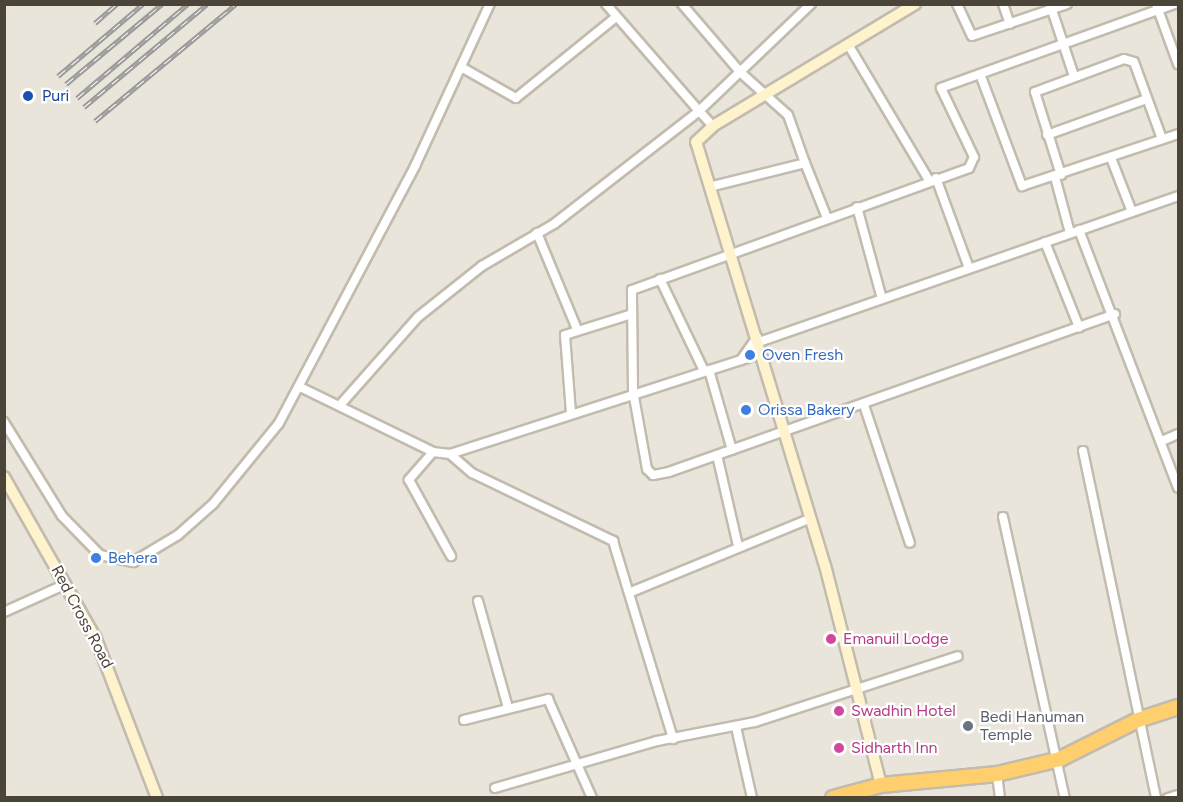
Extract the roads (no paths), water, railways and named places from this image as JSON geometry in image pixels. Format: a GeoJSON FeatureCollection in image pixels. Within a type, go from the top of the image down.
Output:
{"type":"FeatureCollection","features":[{"type":"Feature","properties":{"kind":"highway"},"geometry":{"type":"LineString","coordinates":[[833,798],[861,794],[881,785],[997,774],[1060,759],[1138,720],[1179,707]]}},
{"type":"Feature","properties":{"kind":"main road"},"geometry":{"type":"LineString","coordinates":[[881,785],[826,570],[696,142],[713,126],[849,46],[915,4]]}},
{"type":"Feature","properties":{"kind":"main road","name":"Red Cross Road"},"geometry":{"type":"LineString","coordinates":[[4,477],[96,639],[157,798]]}},
{"type":"Feature","properties":{"kind":"street"},"geometry":{"type":"LineString","coordinates":[[4,422],[62,516],[89,547],[114,562],[133,562],[160,548],[213,504],[279,423],[300,387],[461,67],[490,4]]}},
{"type":"Feature","properties":{"kind":"street"},"geometry":{"type":"LineString","coordinates":[[606,4],[713,126]]}},
{"type":"Feature","properties":{"kind":"street"},"geometry":{"type":"LineString","coordinates":[[682,4],[740,72],[788,115],[827,218]]}},
{"type":"Feature","properties":{"kind":"street"},"geometry":{"type":"LineString","coordinates":[[957,4],[968,35],[1010,24],[1051,7],[1067,4]]}},
{"type":"Feature","properties":{"kind":"street"},"geometry":{"type":"LineString","coordinates":[[1003,4],[1010,24]]}},
{"type":"Feature","properties":{"kind":"street"},"geometry":{"type":"LineString","coordinates":[[1115,314],[864,405],[717,455],[649,473],[633,392],[629,315],[632,290],[974,162],[941,88],[1157,7],[1174,4]]}},
{"type":"Feature","properties":{"kind":"street"},"geometry":{"type":"LineString","coordinates":[[341,404],[418,316],[482,266],[537,233],[699,111],[811,5]]}},
{"type":"Feature","properties":{"kind":"street"},"geometry":{"type":"LineString","coordinates":[[1051,7],[1074,76]]}},
{"type":"Feature","properties":{"kind":"street"},"geometry":{"type":"LineString","coordinates":[[1157,7],[1179,64]]}},
{"type":"Feature","properties":{"kind":"street"},"geometry":{"type":"LineString","coordinates":[[461,67],[516,98],[616,17]]}},
{"type":"Feature","properties":{"kind":"street"},"geometry":{"type":"LineString","coordinates":[[849,46],[933,179],[969,268]]}},
{"type":"Feature","properties":{"kind":"street"},"geometry":{"type":"LineString","coordinates":[[1070,233],[1058,176],[1035,92],[1074,76],[1132,59],[1162,140]]}},
{"type":"Feature","properties":{"kind":"street"},"geometry":{"type":"LineString","coordinates":[[980,74],[1019,184],[1058,176],[1179,134]]}},
{"type":"Feature","properties":{"kind":"street"},"geometry":{"type":"LineString","coordinates":[[1047,135],[1147,99]]}},
{"type":"Feature","properties":{"kind":"street"},"geometry":{"type":"LineString","coordinates":[[1111,158],[1132,212]]}},
{"type":"Feature","properties":{"kind":"street"},"geometry":{"type":"LineString","coordinates":[[709,188],[805,163]]}},
{"type":"Feature","properties":{"kind":"street"},"geometry":{"type":"LineString","coordinates":[[741,360],[758,340],[1179,196]]}},
{"type":"Feature","properties":{"kind":"street"},"geometry":{"type":"LineString","coordinates":[[857,207],[882,299]]}},
{"type":"Feature","properties":{"kind":"street"},"geometry":{"type":"LineString","coordinates":[[1079,230],[1115,314],[1179,488]]}},
{"type":"Feature","properties":{"kind":"street"},"geometry":{"type":"LineString","coordinates":[[537,233],[577,329]]}},
{"type":"Feature","properties":{"kind":"street"},"geometry":{"type":"LineString","coordinates":[[1045,242],[1079,327]]}},
{"type":"Feature","properties":{"kind":"street"},"geometry":{"type":"LineString","coordinates":[[660,279],[707,371],[732,450]]}},
{"type":"Feature","properties":{"kind":"street"},"geometry":{"type":"LineString","coordinates":[[571,413],[564,339],[577,329],[629,315]]}},
{"type":"Feature","properties":{"kind":"street"},"geometry":{"type":"LineString","coordinates":[[300,387],[341,404],[433,452],[450,454],[633,392],[759,354]]}},
{"type":"Feature","properties":{"kind":"street"},"geometry":{"type":"LineString","coordinates":[[864,405],[910,543]]}},
{"type":"Feature","properties":{"kind":"street"},"geometry":{"type":"LineString","coordinates":[[1162,441],[1179,434]]}},
{"type":"Feature","properties":{"kind":"street"},"geometry":{"type":"LineString","coordinates":[[1083,451],[1156,798]]}},
{"type":"Feature","properties":{"kind":"street"},"geometry":{"type":"LineString","coordinates":[[433,452],[409,480],[451,556]]}},
{"type":"Feature","properties":{"kind":"street"},"geometry":{"type":"LineString","coordinates":[[450,454],[472,473],[605,533],[619,550],[673,739]]}},
{"type":"Feature","properties":{"kind":"street"},"geometry":{"type":"LineString","coordinates":[[717,455],[738,546]]}},
{"type":"Feature","properties":{"kind":"street"},"geometry":{"type":"LineString","coordinates":[[1003,517],[1060,759],[1065,798]]}},
{"type":"Feature","properties":{"kind":"street"},"geometry":{"type":"LineString","coordinates":[[632,592],[738,546],[809,519]]}},
{"type":"Feature","properties":{"kind":"street"},"geometry":{"type":"LineString","coordinates":[[4,612],[66,584]]}},
{"type":"Feature","properties":{"kind":"street"},"geometry":{"type":"LineString","coordinates":[[478,601],[508,708]]}},
{"type":"Feature","properties":{"kind":"street"},"geometry":{"type":"LineString","coordinates":[[495,788],[576,763],[673,739],[736,727],[958,656]]}},
{"type":"Feature","properties":{"kind":"street"},"geometry":{"type":"LineString","coordinates":[[464,720],[542,699],[553,703],[592,798]]}},
{"type":"Feature","properties":{"kind":"street"},"geometry":{"type":"LineString","coordinates":[[736,727],[752,798]]}},
{"type":"Feature","properties":{"kind":"street"},"geometry":{"type":"LineString","coordinates":[[997,774],[1000,798]]}},
{"type":"Feature","properties":{"kind":"street"},"geometry":{"type":"LineString","coordinates":[[1168,798],[1179,795]]}},
{"type":"Feature","properties":{"kind":"railway"},"geometry":{"type":"LineString","coordinates":[[95,23],[117,4]]}},
{"type":"Feature","properties":{"kind":"railway"},"geometry":{"type":"LineString","coordinates":[[58,76],[143,4]]}},
{"type":"Feature","properties":{"kind":"railway"},"geometry":{"type":"LineString","coordinates":[[66,84],[162,4]]}},
{"type":"Feature","properties":{"kind":"railway"},"geometry":{"type":"LineString","coordinates":[[77,98],[188,4]]}},
{"type":"Feature","properties":{"kind":"railway"},"geometry":{"type":"LineString","coordinates":[[84,107],[207,4]]}},
{"type":"Feature","properties":{"kind":"railway"},"geometry":{"type":"LineString","coordinates":[[95,121],[236,4]]}},
{"type":"Feature","properties":{"kind":"place","name":"Puri"},"geometry":{"type":"Point","coordinates":[28,96]}},
{"type":"Feature","properties":{"kind":"place","name":"Oven Fresh"},"geometry":{"type":"Point","coordinates":[750,355]}},
{"type":"Feature","properties":{"kind":"place","name":"Orissa Bakery"},"geometry":{"type":"Point","coordinates":[746,410]}},
{"type":"Feature","properties":{"kind":"place","name":"Behera"},"geometry":{"type":"Point","coordinates":[96,558]}},
{"type":"Feature","properties":{"kind":"place","name":"Emanuil Lodge"},"geometry":{"type":"Point","coordinates":[831,639]}},
{"type":"Feature","properties":{"kind":"place","name":"Swadhin Hotel"},"geometry":{"type":"Point","coordinates":[839,711]}},
{"type":"Feature","properties":{"kind":"place","name":"Bedi Hanuman Temple"},"geometry":{"type":"Point","coordinates":[968,726]}},
{"type":"Feature","properties":{"kind":"place","name":"Sidharth Inn"},"geometry":{"type":"Point","coordinates":[839,748]}}]}
